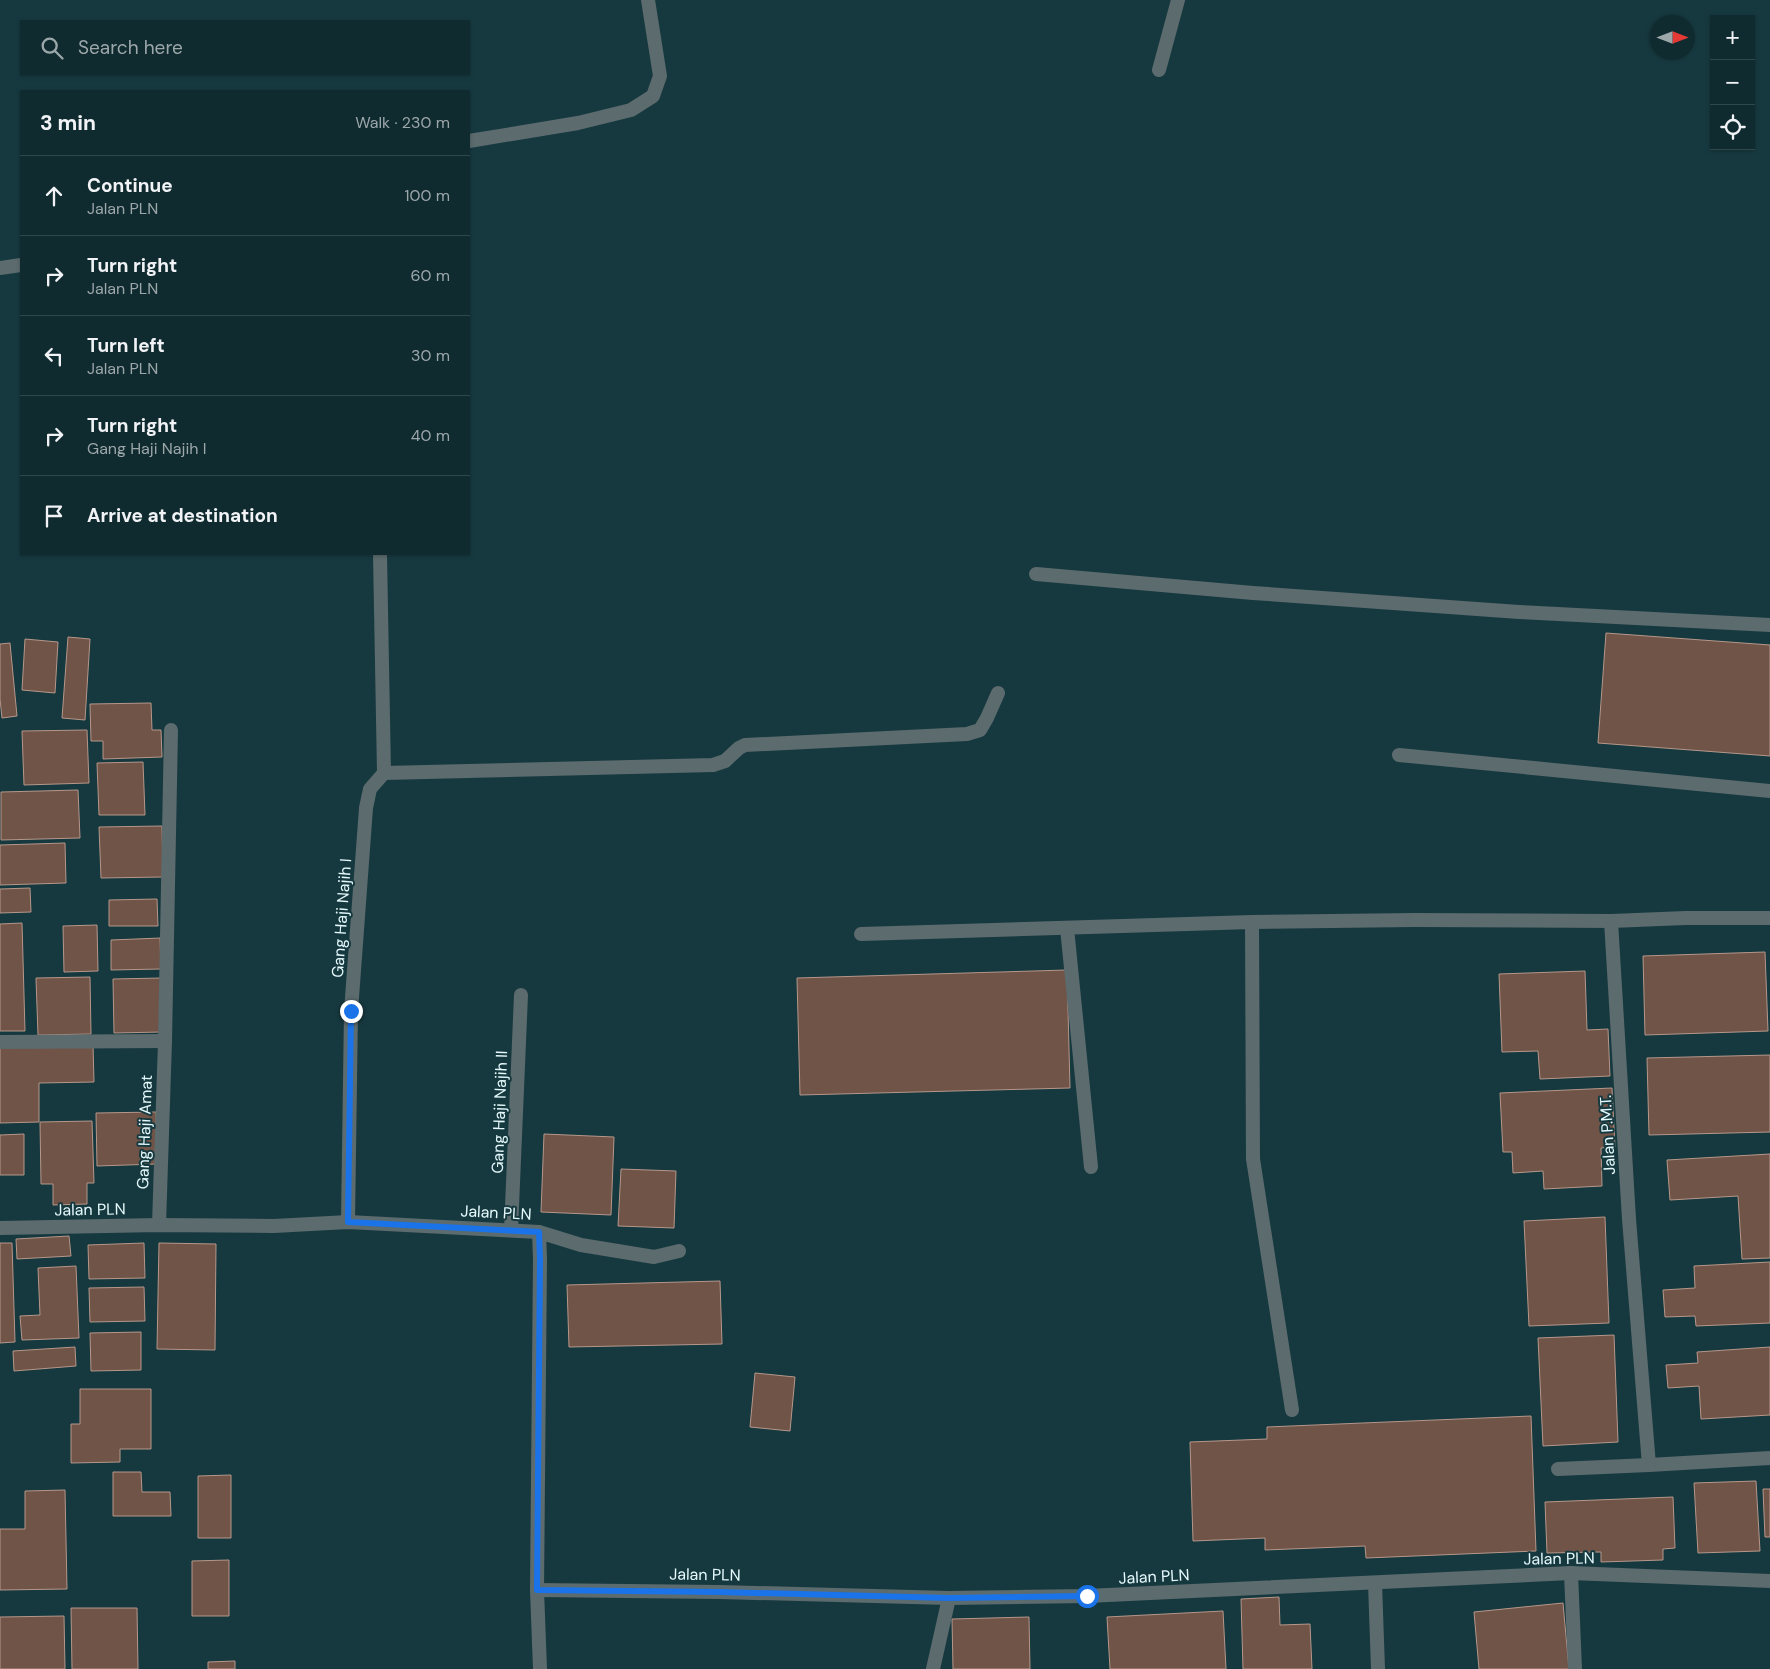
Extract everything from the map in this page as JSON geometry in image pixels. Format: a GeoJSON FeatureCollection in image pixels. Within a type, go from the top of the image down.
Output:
{"type":"FeatureCollection","features":[{"type":"Feature","properties":{"kind":"street"},"geometry":{"type":"LineString","coordinates":[[470,141],[578,122],[631,110],[653,96],[660,76],[648,0]]}},
{"type":"Feature","properties":{"kind":"street"},"geometry":{"type":"LineString","coordinates":[[1159,70],[1178,0]]}},
{"type":"Feature","properties":{"kind":"street"},"geometry":{"type":"LineString","coordinates":[[0,268],[20,265]]}},
{"type":"Feature","properties":{"kind":"street"},"geometry":{"type":"LineString","coordinates":[[380,555],[384,773],[713,765],[725,761],[745,745],[967,734],[980,730],[988,718],[998,694]]}},
{"type":"Feature","properties":{"kind":"street"},"geometry":{"type":"LineString","coordinates":[[1036,574],[1253,593],[1519,612],[1770,625]]}},
{"type":"Feature","properties":{"kind":"street","name":"Gang Haji Amat"},"geometry":{"type":"LineString","coordinates":[[159,1225],[165,1040],[171,730]]}},
{"type":"Feature","properties":{"kind":"street"},"geometry":{"type":"LineString","coordinates":[[1399,755],[1770,791]]}},
{"type":"Feature","properties":{"kind":"street","name":"Gang Haji Najih I"},"geometry":{"type":"LineString","coordinates":[[348,1222],[351,1011],[366,808],[370,789],[384,773]]}},
{"type":"Feature","properties":{"kind":"street"},"geometry":{"type":"LineString","coordinates":[[861,934],[1252,922],[1414,920],[1611,921],[1686,918],[1770,918]]}},
{"type":"Feature","properties":{"kind":"street","name":"Jalan P.M.T."},"geometry":{"type":"LineString","coordinates":[[1611,921],[1638,1347],[1649,1465]]}},
{"type":"Feature","properties":{"kind":"street"},"geometry":{"type":"LineString","coordinates":[[1252,922],[1253,1159],[1292,1410]]}},
{"type":"Feature","properties":{"kind":"street"},"geometry":{"type":"LineString","coordinates":[[1067,928],[1091,1167]]}},
{"type":"Feature","properties":{"kind":"street","name":"Gang Haji Najih II"},"geometry":{"type":"LineString","coordinates":[[511,1230],[521,995]]}},
{"type":"Feature","properties":{"kind":"street"},"geometry":{"type":"LineString","coordinates":[[0,1042],[165,1040]]}},
{"type":"Feature","properties":{"kind":"street","name":"Jalan PLN"},"geometry":{"type":"LineString","coordinates":[[0,1228],[159,1225],[274,1226],[348,1222],[539,1232],[537,1590],[720,1592],[949,1598],[1087,1596],[1571,1573],[1770,1581]]}},
{"type":"Feature","properties":{"kind":"street"},"geometry":{"type":"LineString","coordinates":[[539,1232],[581,1245],[641,1256],[660,1256],[679,1251]]}},
{"type":"Feature","properties":{"kind":"street"},"geometry":{"type":"LineString","coordinates":[[1558,1469],[1770,1458]]}},
{"type":"Feature","properties":{"kind":"street"},"geometry":{"type":"LineString","coordinates":[[1571,1573],[1574,1669]]}},
{"type":"Feature","properties":{"kind":"street"},"geometry":{"type":"LineString","coordinates":[[1375,1583],[1378,1669]]}},
{"type":"Feature","properties":{"kind":"street"},"geometry":{"type":"LineString","coordinates":[[537,1590],[540,1669]]}},
{"type":"Feature","properties":{"kind":"street"},"geometry":{"type":"LineString","coordinates":[[932,1669],[949,1598]]}},
{"type":"Feature","properties":{"kind":"building"},"geometry":{"type":"Polygon","coordinates":[[[1606,633],[1770,645],[1770,756],[1598,743],[1606,633]]]}},
{"type":"Feature","properties":{"kind":"building"},"geometry":{"type":"Polygon","coordinates":[[[68,637],[90,639],[85,720],[62,718],[68,637]]]}},
{"type":"Feature","properties":{"kind":"building"},"geometry":{"type":"Polygon","coordinates":[[[25,639],[58,642],[55,693],[22,690],[25,639]]]}},
{"type":"Feature","properties":{"kind":"building"},"geometry":{"type":"Polygon","coordinates":[[[10,643],[17,716],[2,718],[0,644],[10,643]]]}},
{"type":"Feature","properties":{"kind":"building"},"geometry":{"type":"Polygon","coordinates":[[[151,703],[152,730],[161,730],[162,757],[103,759],[103,741],[91,741],[90,704],[151,703]]]}},
{"type":"Feature","properties":{"kind":"building"},"geometry":{"type":"Polygon","coordinates":[[[87,730],[89,783],[24,785],[22,731],[87,730]]]}},
{"type":"Feature","properties":{"kind":"building"},"geometry":{"type":"Polygon","coordinates":[[[143,762],[145,815],[99,815],[97,763],[143,762]]]}},
{"type":"Feature","properties":{"kind":"building"},"geometry":{"type":"Polygon","coordinates":[[[78,790],[80,838],[1,840],[1,792],[78,790]]]}},
{"type":"Feature","properties":{"kind":"building"},"geometry":{"type":"Polygon","coordinates":[[[162,826],[163,877],[101,878],[99,827],[162,826]]]}},
{"type":"Feature","properties":{"kind":"building"},"geometry":{"type":"Polygon","coordinates":[[[65,843],[66,883],[0,885],[0,845],[65,843]]]}},
{"type":"Feature","properties":{"kind":"building"},"geometry":{"type":"Polygon","coordinates":[[[30,888],[31,912],[0,913],[0,889],[30,888]]]}},
{"type":"Feature","properties":{"kind":"building"},"geometry":{"type":"Polygon","coordinates":[[[157,899],[158,926],[109,926],[109,900],[157,899]]]}},
{"type":"Feature","properties":{"kind":"building"},"geometry":{"type":"Polygon","coordinates":[[[22,923],[25,1031],[0,1031],[0,924],[22,923]]]}},
{"type":"Feature","properties":{"kind":"building"},"geometry":{"type":"Polygon","coordinates":[[[97,925],[98,971],[64,972],[63,926],[97,925]]]}},
{"type":"Feature","properties":{"kind":"building"},"geometry":{"type":"Polygon","coordinates":[[[160,938],[161,969],[111,970],[111,940],[160,938]]]}},
{"type":"Feature","properties":{"kind":"building"},"geometry":{"type":"Polygon","coordinates":[[[1765,952],[1768,1031],[1645,1035],[1643,956],[1765,952]]]}},
{"type":"Feature","properties":{"kind":"building"},"geometry":{"type":"Polygon","coordinates":[[[1067,970],[1070,1088],[800,1095],[797,978],[1067,970]]]}},
{"type":"Feature","properties":{"kind":"building"},"geometry":{"type":"Polygon","coordinates":[[[1585,971],[1587,1030],[1608,1029],[1610,1076],[1540,1079],[1538,1051],[1502,1052],[1499,974],[1585,971]]]}},
{"type":"Feature","properties":{"kind":"building"},"geometry":{"type":"Polygon","coordinates":[[[90,977],[91,1034],[38,1035],[36,978],[90,977]]]}},
{"type":"Feature","properties":{"kind":"building"},"geometry":{"type":"Polygon","coordinates":[[[161,978],[162,1032],[114,1033],[113,979],[161,978]]]}},
{"type":"Feature","properties":{"kind":"building"},"geometry":{"type":"Polygon","coordinates":[[[93,1044],[94,1082],[39,1083],[39,1122],[0,1123],[0,1046],[93,1044]]]}},
{"type":"Feature","properties":{"kind":"building"},"geometry":{"type":"Polygon","coordinates":[[[1770,1055],[1770,1132],[1649,1135],[1647,1058],[1770,1055]]]}},
{"type":"Feature","properties":{"kind":"building"},"geometry":{"type":"Polygon","coordinates":[[[1612,1088],[1615,1147],[1601,1148],[1602,1186],[1544,1189],[1543,1171],[1513,1173],[1512,1152],[1503,1152],[1500,1093],[1612,1088]]]}},
{"type":"Feature","properties":{"kind":"building"},"geometry":{"type":"Polygon","coordinates":[[[156,1112],[157,1164],[97,1166],[96,1113],[156,1112]]]}},
{"type":"Feature","properties":{"kind":"building"},"geometry":{"type":"Polygon","coordinates":[[[92,1121],[94,1183],[87,1183],[87,1204],[53,1205],[53,1184],[41,1184],[40,1122],[92,1121]]]}},
{"type":"Feature","properties":{"kind":"building"},"geometry":{"type":"Polygon","coordinates":[[[24,1134],[24,1175],[0,1175],[0,1135],[24,1134]]]}},
{"type":"Feature","properties":{"kind":"building"},"geometry":{"type":"Polygon","coordinates":[[[544,1134],[614,1137],[611,1215],[541,1212],[544,1134]]]}},
{"type":"Feature","properties":{"kind":"building"},"geometry":{"type":"Polygon","coordinates":[[[1770,1154],[1770,1258],[1742,1259],[1738,1196],[1670,1200],[1667,1160],[1770,1154]]]}},
{"type":"Feature","properties":{"kind":"building"},"geometry":{"type":"Polygon","coordinates":[[[621,1169],[676,1171],[674,1228],[618,1226],[621,1169]]]}},
{"type":"Feature","properties":{"kind":"building"},"geometry":{"type":"Polygon","coordinates":[[[1605,1217],[1609,1323],[1529,1326],[1524,1221],[1605,1217]]]}},
{"type":"Feature","properties":{"kind":"building"},"geometry":{"type":"Polygon","coordinates":[[[69,1236],[71,1256],[17,1259],[16,1239],[69,1236]]]}},
{"type":"Feature","properties":{"kind":"building"},"geometry":{"type":"Polygon","coordinates":[[[0,1243],[12,1243],[15,1342],[0,1343],[0,1243]]]}},
{"type":"Feature","properties":{"kind":"building"},"geometry":{"type":"Polygon","coordinates":[[[144,1243],[145,1278],[89,1279],[88,1245],[144,1243]]]}},
{"type":"Feature","properties":{"kind":"building"},"geometry":{"type":"Polygon","coordinates":[[[159,1243],[216,1244],[215,1350],[157,1349],[159,1243]]]}},
{"type":"Feature","properties":{"kind":"building"},"geometry":{"type":"Polygon","coordinates":[[[1770,1262],[1770,1323],[1696,1326],[1695,1316],[1665,1317],[1663,1290],[1695,1288],[1694,1266],[1770,1262]]]}},
{"type":"Feature","properties":{"kind":"building"},"geometry":{"type":"Polygon","coordinates":[[[76,1266],[79,1338],[22,1340],[20,1316],[40,1315],[38,1268],[76,1266]]]}},
{"type":"Feature","properties":{"kind":"building"},"geometry":{"type":"Polygon","coordinates":[[[720,1281],[722,1344],[569,1347],[567,1285],[720,1281]]]}},
{"type":"Feature","properties":{"kind":"building"},"geometry":{"type":"Polygon","coordinates":[[[144,1287],[145,1321],[90,1322],[89,1288],[144,1287]]]}},
{"type":"Feature","properties":{"kind":"building"},"geometry":{"type":"Polygon","coordinates":[[[141,1332],[141,1370],[91,1371],[90,1333],[141,1332]]]}},
{"type":"Feature","properties":{"kind":"building"},"geometry":{"type":"Polygon","coordinates":[[[1614,1335],[1618,1442],[1543,1446],[1538,1338],[1614,1335]]]}},
{"type":"Feature","properties":{"kind":"building"},"geometry":{"type":"Polygon","coordinates":[[[75,1347],[76,1366],[14,1371],[13,1351],[75,1347]]]}},
{"type":"Feature","properties":{"kind":"building"},"geometry":{"type":"Polygon","coordinates":[[[1770,1347],[1770,1415],[1701,1419],[1699,1386],[1668,1388],[1666,1365],[1698,1363],[1697,1352],[1770,1347]]]}},
{"type":"Feature","properties":{"kind":"building"},"geometry":{"type":"Polygon","coordinates":[[[755,1373],[795,1377],[790,1431],[750,1427],[755,1373]]]}},
{"type":"Feature","properties":{"kind":"building"},"geometry":{"type":"Polygon","coordinates":[[[80,1389],[151,1389],[151,1449],[120,1449],[120,1462],[71,1463],[71,1424],[80,1424],[80,1389]]]}},
{"type":"Feature","properties":{"kind":"building"},"geometry":{"type":"Polygon","coordinates":[[[1531,1416],[1536,1551],[1366,1558],[1365,1546],[1265,1550],[1265,1538],[1193,1541],[1190,1442],[1267,1439],[1267,1427],[1531,1416]]]}},
{"type":"Feature","properties":{"kind":"building"},"geometry":{"type":"Polygon","coordinates":[[[113,1472],[141,1472],[142,1492],[170,1492],[171,1516],[113,1516],[113,1472]]]}},
{"type":"Feature","properties":{"kind":"building"},"geometry":{"type":"Polygon","coordinates":[[[231,1475],[231,1538],[198,1538],[198,1476],[231,1475]]]}},
{"type":"Feature","properties":{"kind":"building"},"geometry":{"type":"Polygon","coordinates":[[[1756,1481],[1760,1551],[1698,1553],[1694,1483],[1756,1481]]]}},
{"type":"Feature","properties":{"kind":"building"},"geometry":{"type":"Polygon","coordinates":[[[1763,1489],[1770,1489],[1770,1537],[1765,1537],[1763,1489]]]}},
{"type":"Feature","properties":{"kind":"building"},"geometry":{"type":"Polygon","coordinates":[[[65,1490],[67,1589],[0,1590],[0,1529],[25,1529],[25,1491],[65,1490]]]}},
{"type":"Feature","properties":{"kind":"building"},"geometry":{"type":"Polygon","coordinates":[[[1673,1497],[1675,1548],[1663,1549],[1663,1560],[1601,1562],[1601,1552],[1547,1553],[1545,1502],[1673,1497]]]}},
{"type":"Feature","properties":{"kind":"building"},"geometry":{"type":"Polygon","coordinates":[[[229,1560],[229,1616],[192,1616],[192,1561],[229,1560]]]}},
{"type":"Feature","properties":{"kind":"building"},"geometry":{"type":"Polygon","coordinates":[[[1279,1597],[1280,1625],[1310,1624],[1312,1669],[1243,1669],[1241,1599],[1279,1597]]]}},
{"type":"Feature","properties":{"kind":"building"},"geometry":{"type":"Polygon","coordinates":[[[1563,1603],[1569,1669],[1479,1669],[1474,1612],[1563,1603]]]}},
{"type":"Feature","properties":{"kind":"building"},"geometry":{"type":"Polygon","coordinates":[[[71,1608],[137,1608],[138,1669],[72,1669],[71,1608]]]}},
{"type":"Feature","properties":{"kind":"building"},"geometry":{"type":"Polygon","coordinates":[[[1223,1611],[1226,1669],[1110,1669],[1107,1617],[1223,1611]]]}},
{"type":"Feature","properties":{"kind":"building"},"geometry":{"type":"Polygon","coordinates":[[[64,1616],[65,1669],[0,1669],[0,1617],[64,1616]]]}},
{"type":"Feature","properties":{"kind":"building"},"geometry":{"type":"Polygon","coordinates":[[[1029,1617],[1030,1669],[953,1669],[952,1619],[1029,1617]]]}},
{"type":"Feature","properties":{"kind":"building"},"geometry":{"type":"Polygon","coordinates":[[[235,1661],[235,1669],[208,1669],[208,1662],[235,1661]]]}},
{"type":"Feature","properties":{"kind":"route"},"geometry":{"type":"LineString","coordinates":[[351,1011],[348,1222],[539,1232],[537,1590],[720,1592],[949,1598],[1087,1596]]}}]}
